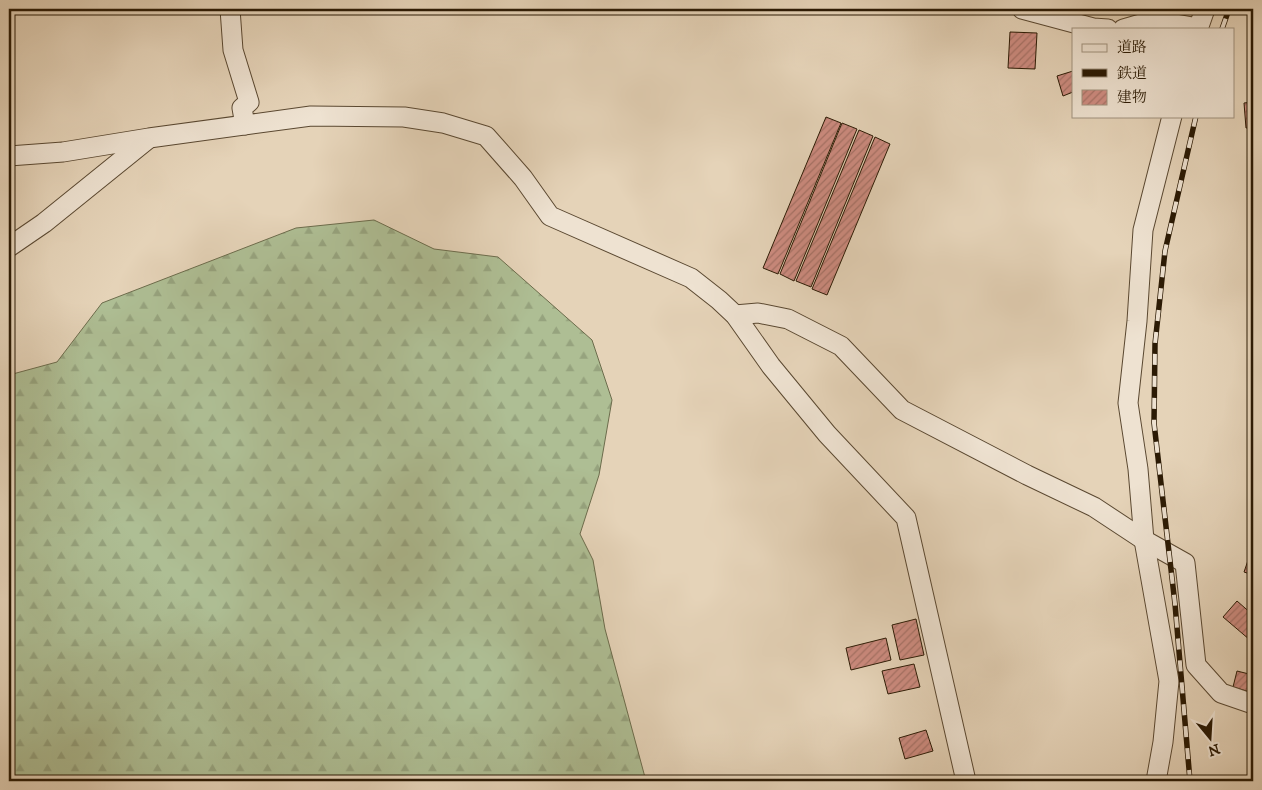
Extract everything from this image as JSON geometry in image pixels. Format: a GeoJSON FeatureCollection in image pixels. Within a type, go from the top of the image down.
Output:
{"type":"FeatureCollection","features":[{"type":"Feature","properties":{"kind":"street"},"geometry":{"type":"LineString","coordinates":[[230,9],[234,50],[249,102],[242,108],[245,125]]}},
{"type":"Feature","properties":{"kind":"street"},"geometry":{"type":"LineString","coordinates":[[1022,9],[1093,28]]}},
{"type":"Feature","properties":{"kind":"street"},"geometry":{"type":"LineString","coordinates":[[1198,28],[1205,9]]}},
{"type":"Feature","properties":{"kind":"street"},"geometry":{"type":"LineString","coordinates":[[1126,28],[1154,20],[1193,28]]}},
{"type":"Feature","properties":{"kind":"street"},"geometry":{"type":"LineString","coordinates":[[9,156],[63,152],[149,138],[311,116],[404,117],[443,123],[486,136],[524,178],[550,216],[691,278],[720,300],[735,315],[771,366],[827,434],[906,518],[966,781]]}},
{"type":"Feature","properties":{"kind":"street"},"geometry":{"type":"LineString","coordinates":[[1156,781],[1163,742],[1169,681],[1144,540],[1138,469],[1128,403],[1137,321],[1143,230],[1171,118]]}},
{"type":"Feature","properties":{"kind":"street"},"geometry":{"type":"LineString","coordinates":[[9,247],[44,223],[149,138]]}},
{"type":"Feature","properties":{"kind":"street"},"geometry":{"type":"LineString","coordinates":[[735,315],[758,313],[788,319],[841,346],[902,410],[1027,475],[1094,507],[1184,564],[1196,665],[1221,693],[1253,704]]}},
{"type":"Feature","properties":{"kind":"green space"},"geometry":{"type":"Polygon","coordinates":[[[374,220],[434,249],[498,257],[592,340],[612,400],[599,475],[580,534],[593,560],[605,629],[646,781],[9,781],[9,375],[57,362],[102,303],[296,228],[374,220]]]}},
{"type":"Feature","properties":{"kind":"building"},"geometry":{"type":"Polygon","coordinates":[[[1079,9],[1112,9],[1112,12],[1079,9]]]}},
{"type":"Feature","properties":{"kind":"building"},"geometry":{"type":"Polygon","coordinates":[[[1010,32],[1037,33],[1035,69],[1008,68],[1010,32]]]}},
{"type":"Feature","properties":{"kind":"building"},"geometry":{"type":"Polygon","coordinates":[[[1072,71],[1072,92],[1063,96],[1057,76],[1072,71]]]}},
{"type":"Feature","properties":{"kind":"building"},"geometry":{"type":"Polygon","coordinates":[[[1253,102],[1253,127],[1246,128],[1244,103],[1253,102]]]}},
{"type":"Feature","properties":{"kind":"building"},"geometry":{"type":"Polygon","coordinates":[[[826,117],[841,123],[778,274],[763,268],[826,117]]]}},
{"type":"Feature","properties":{"kind":"building"},"geometry":{"type":"Polygon","coordinates":[[[842,123],[857,129],[794,281],[780,274],[842,123]]]}},
{"type":"Feature","properties":{"kind":"building"},"geometry":{"type":"Polygon","coordinates":[[[859,130],[873,136],[811,287],[796,281],[859,130]]]}},
{"type":"Feature","properties":{"kind":"building"},"geometry":{"type":"Polygon","coordinates":[[[875,137],[890,144],[827,295],[812,289],[875,137]]]}},
{"type":"Feature","properties":{"kind":"building"},"geometry":{"type":"Polygon","coordinates":[[[1253,546],[1253,575],[1244,572],[1253,546]]]}},
{"type":"Feature","properties":{"kind":"building"},"geometry":{"type":"Polygon","coordinates":[[[1237,601],[1253,615],[1253,636],[1250,640],[1223,617],[1237,601]]]}},
{"type":"Feature","properties":{"kind":"building"},"geometry":{"type":"Polygon","coordinates":[[[916,619],[924,655],[900,660],[892,625],[916,619]]]}},
{"type":"Feature","properties":{"kind":"building"},"geometry":{"type":"Polygon","coordinates":[[[886,638],[891,660],[851,670],[846,648],[886,638]]]}},
{"type":"Feature","properties":{"kind":"building"},"geometry":{"type":"Polygon","coordinates":[[[914,664],[920,687],[888,694],[882,671],[914,664]]]}},
{"type":"Feature","properties":{"kind":"building"},"geometry":{"type":"Polygon","coordinates":[[[1237,671],[1253,675],[1253,693],[1233,687],[1237,671]]]}},
{"type":"Feature","properties":{"kind":"building"},"geometry":{"type":"Polygon","coordinates":[[[926,730],[933,751],[905,759],[899,738],[926,730]]]}},
{"type":"Feature","properties":{"kind":"railway"},"geometry":{"type":"LineString","coordinates":[[1222,28],[1229,9]]}},
{"type":"Feature","properties":{"kind":"railway"},"geometry":{"type":"LineString","coordinates":[[1190,781],[1175,604],[1154,423],[1155,344],[1165,251],[1196,118]]}}]}
